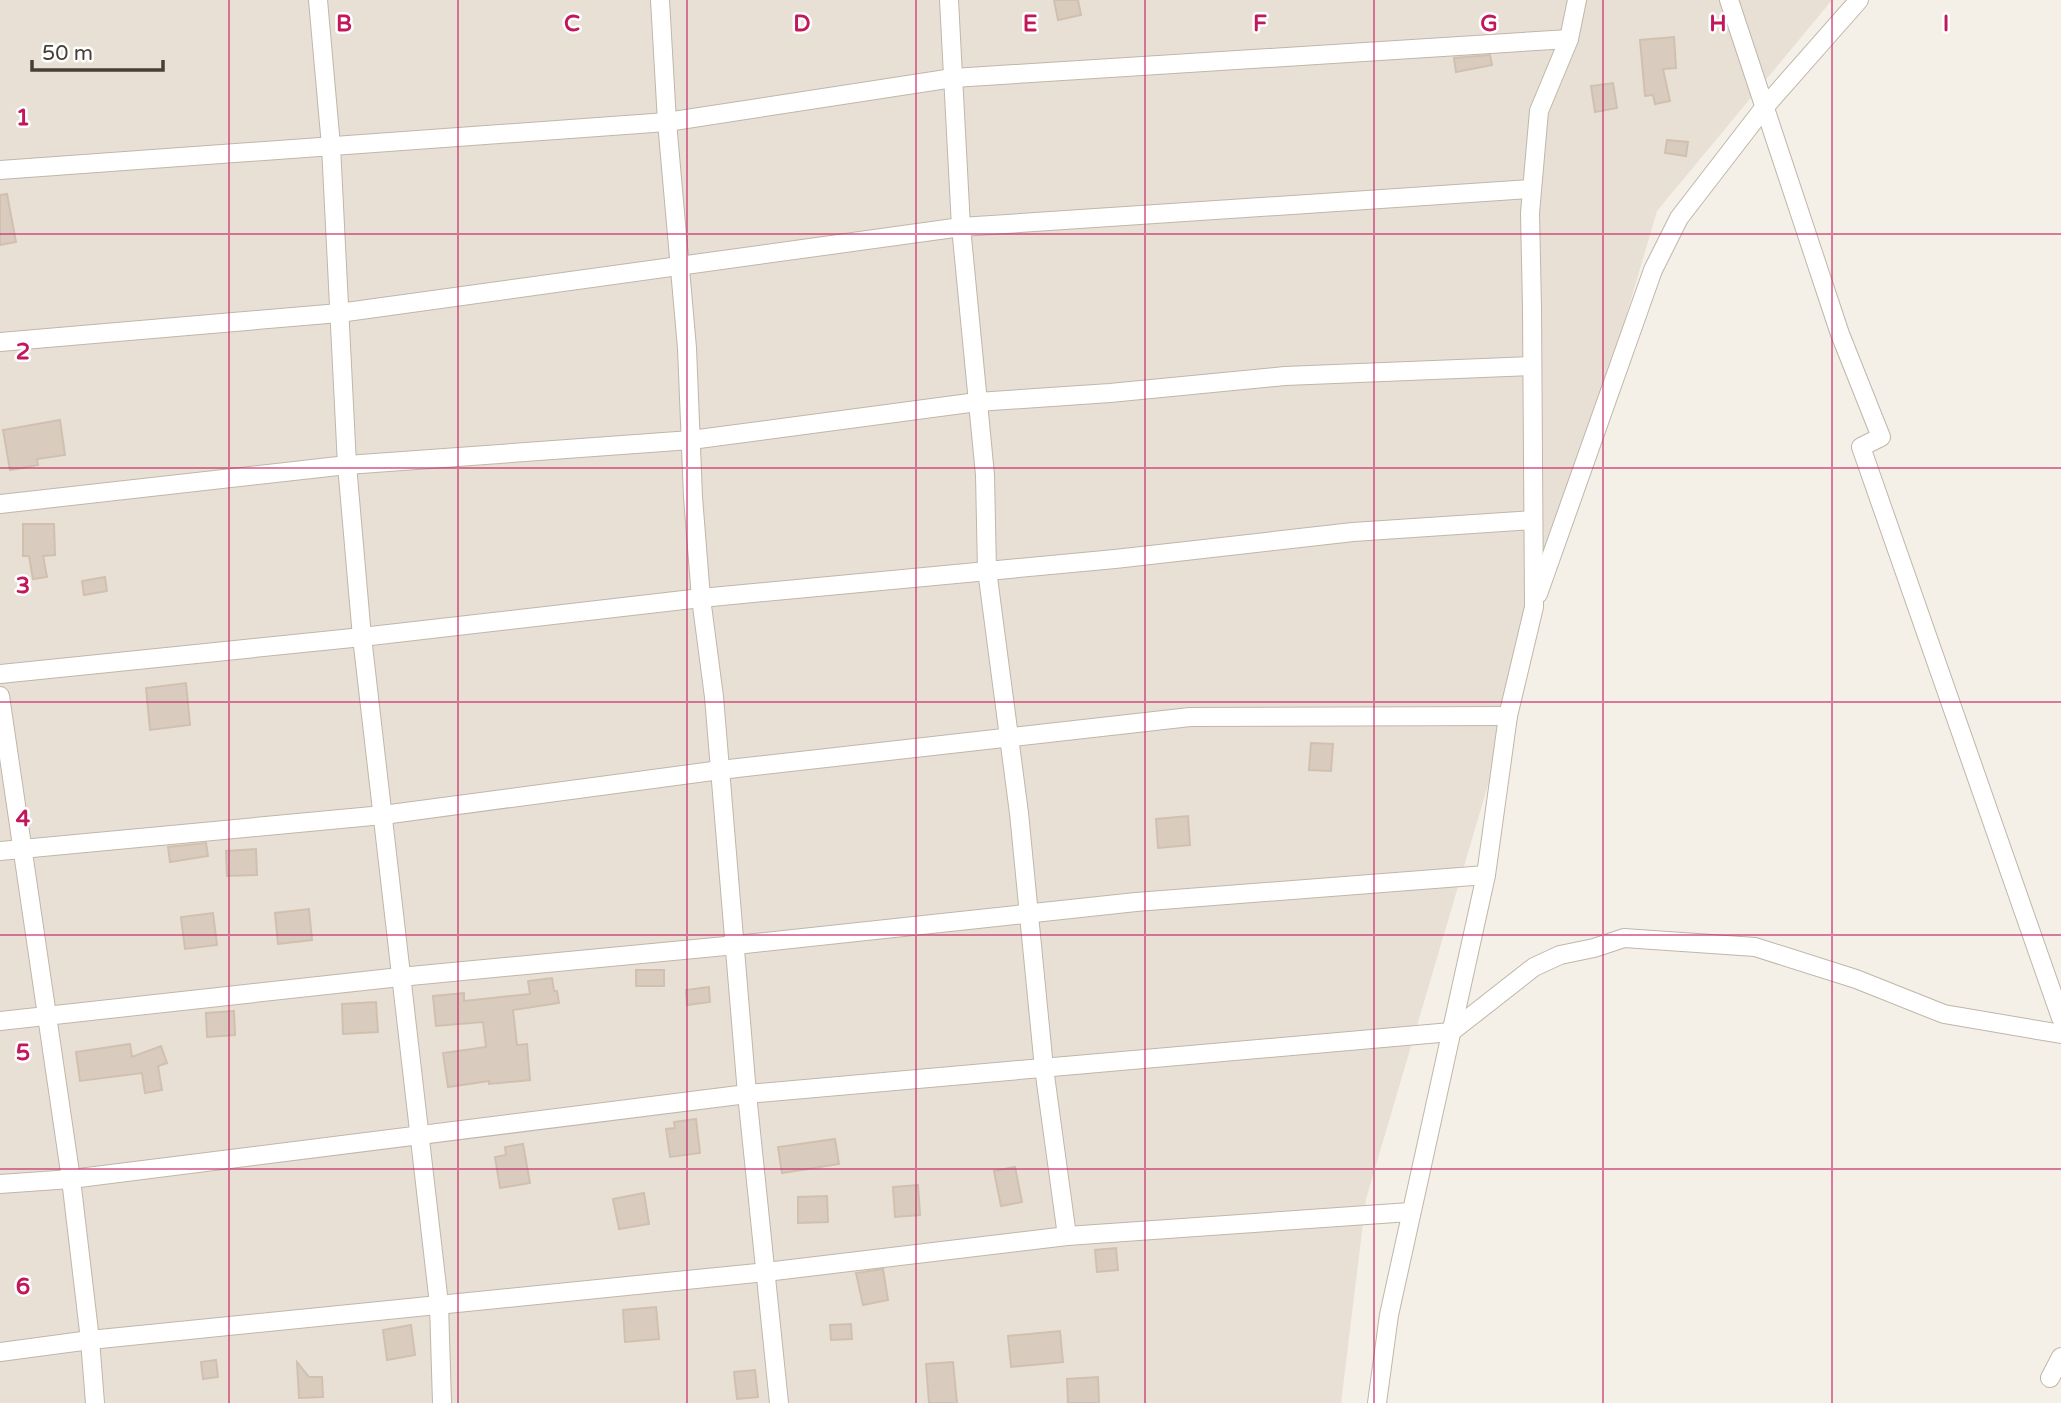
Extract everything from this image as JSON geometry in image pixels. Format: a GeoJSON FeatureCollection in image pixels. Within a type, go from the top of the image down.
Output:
{"type":"FeatureCollection","features":[{"type":"Feature","properties":{"kind":"street"},"geometry":{"type":"LineString","coordinates":[[318,0],[331,146],[347,465],[362,637],[439,1304],[442,1403]]}},
{"type":"Feature","properties":{"kind":"street"},"geometry":{"type":"LineString","coordinates":[[660,0],[667,122],[687,348],[693,497],[701,598],[714,697],[747,1094],[779,1403]]}},
{"type":"Feature","properties":{"kind":"street"},"geometry":{"type":"LineString","coordinates":[[949,0],[961,226],[985,475],[987,570],[1009,738],[1044,1068],[1067,1236]]}},
{"type":"Feature","properties":{"kind":"street"},"geometry":{"type":"LineString","coordinates":[[1534,607],[1532,308],[1529,270],[1531,189],[1539,111],[1569,39],[1577,0]]}},
{"type":"Feature","properties":{"kind":"street"},"geometry":{"type":"LineString","coordinates":[[1729,0],[1763,109],[1840,334],[1881,437],[1861,447],[2061,1018]]}},
{"type":"Feature","properties":{"kind":"street"},"geometry":{"type":"LineString","coordinates":[[1377,1403],[1389,1315],[1486,875],[1508,716],[1534,607],[1653,270],[1679,218],[1763,109],[1859,0]]}},
{"type":"Feature","properties":{"kind":"street"},"geometry":{"type":"LineString","coordinates":[[0,170],[667,122],[953,78],[1569,39]]}},
{"type":"Feature","properties":{"kind":"street"},"geometry":{"type":"LineString","coordinates":[[0,342],[339,313],[961,226],[1531,189]]}},
{"type":"Feature","properties":{"kind":"street"},"geometry":{"type":"LineString","coordinates":[[0,504],[347,465],[691,440],[977,402],[1110,393],[1285,376],[1531,366]]}},
{"type":"Feature","properties":{"kind":"street"},"geometry":{"type":"LineString","coordinates":[[0,674],[362,637],[701,598],[1115,559],[1353,532],[1532,520]]}},
{"type":"Feature","properties":{"kind":"street"},"geometry":{"type":"LineString","coordinates":[[0,696],[71,1179],[90,1340],[94,1403]]}},
{"type":"Feature","properties":{"kind":"street"},"geometry":{"type":"LineString","coordinates":[[0,851],[383,815],[720,770],[1190,717],[1508,716]]}},
{"type":"Feature","properties":{"kind":"street"},"geometry":{"type":"LineString","coordinates":[[0,1021],[1027,913],[1486,875]]}},
{"type":"Feature","properties":{"kind":"street"},"geometry":{"type":"LineString","coordinates":[[0,1184],[71,1179],[420,1137],[747,1094],[1451,1032],[1534,967],[1560,955],[1594,948],[1624,937],[1755,947],[1856,979],[1944,1014],[2061,1034]]}},
{"type":"Feature","properties":{"kind":"street"},"geometry":{"type":"LineString","coordinates":[[0,1352],[90,1340],[766,1272],[1067,1236],[1410,1212]]}},
{"type":"Feature","properties":{"kind":"street"},"geometry":{"type":"LineString","coordinates":[[2050,1378],[2061,1357]]}},
{"type":"Feature","properties":{"kind":"shaded area"},"geometry":{"type":"Polygon","coordinates":[[[0,0],[1832,0],[1657,211],[1366,1199],[1341,1403],[0,1403],[0,0]]]}},
{"type":"Feature","properties":{"kind":"building"},"geometry":{"type":"Polygon","coordinates":[[[1054,0],[1078,0],[1081,15],[1058,20],[1054,0]]]}},
{"type":"Feature","properties":{"kind":"building"},"geometry":{"type":"Polygon","coordinates":[[[1674,37],[1676,68],[1663,69],[1670,101],[1655,104],[1653,95],[1645,96],[1640,40],[1674,37]]]}},
{"type":"Feature","properties":{"kind":"building"},"geometry":{"type":"Polygon","coordinates":[[[1490,55],[1492,65],[1456,72],[1454,58],[1490,55]]]}},
{"type":"Feature","properties":{"kind":"building"},"geometry":{"type":"Polygon","coordinates":[[[1613,83],[1617,108],[1595,112],[1591,86],[1613,83]]]}},
{"type":"Feature","properties":{"kind":"building"},"geometry":{"type":"Polygon","coordinates":[[[1667,140],[1688,142],[1686,156],[1665,153],[1667,140]]]}},
{"type":"Feature","properties":{"kind":"building"},"geometry":{"type":"Polygon","coordinates":[[[7,194],[16,242],[0,245],[0,195],[7,194]]]}},
{"type":"Feature","properties":{"kind":"building"},"geometry":{"type":"Polygon","coordinates":[[[60,420],[65,455],[37,459],[38,465],[10,470],[3,430],[60,420]]]}},
{"type":"Feature","properties":{"kind":"building"},"geometry":{"type":"Polygon","coordinates":[[[23,524],[54,524],[55,555],[43,556],[47,577],[33,579],[29,556],[23,556],[23,524]]]}},
{"type":"Feature","properties":{"kind":"building"},"geometry":{"type":"Polygon","coordinates":[[[105,577],[107,591],[84,595],[82,581],[105,577]]]}},
{"type":"Feature","properties":{"kind":"building"},"geometry":{"type":"Polygon","coordinates":[[[186,683],[190,725],[150,730],[146,688],[186,683]]]}},
{"type":"Feature","properties":{"kind":"building"},"geometry":{"type":"Polygon","coordinates":[[[1311,743],[1333,744],[1331,771],[1309,770],[1311,743]]]}},
{"type":"Feature","properties":{"kind":"building"},"geometry":{"type":"Polygon","coordinates":[[[1188,816],[1190,845],[1158,848],[1156,819],[1188,816]]]}},
{"type":"Feature","properties":{"kind":"building"},"geometry":{"type":"Polygon","coordinates":[[[206,843],[208,856],[170,862],[168,847],[206,843]]]}},
{"type":"Feature","properties":{"kind":"building"},"geometry":{"type":"Polygon","coordinates":[[[256,849],[257,875],[227,876],[226,851],[256,849]]]}},
{"type":"Feature","properties":{"kind":"building"},"geometry":{"type":"Polygon","coordinates":[[[309,909],[312,940],[278,944],[275,913],[309,909]]]}},
{"type":"Feature","properties":{"kind":"building"},"geometry":{"type":"Polygon","coordinates":[[[213,913],[217,945],[185,949],[181,917],[213,913]]]}},
{"type":"Feature","properties":{"kind":"building"},"geometry":{"type":"Polygon","coordinates":[[[636,970],[664,970],[664,986],[636,986],[636,970]]]}},
{"type":"Feature","properties":{"kind":"building"},"geometry":{"type":"Polygon","coordinates":[[[552,978],[559,1003],[513,1010],[517,1045],[527,1044],[530,1080],[489,1084],[489,1081],[448,1087],[443,1053],[486,1047],[483,1022],[436,1026],[433,996],[464,993],[464,1001],[530,994],[528,981],[552,978]]]}},
{"type":"Feature","properties":{"kind":"building"},"geometry":{"type":"Polygon","coordinates":[[[709,987],[710,1002],[687,1005],[686,990],[709,987]]]}},
{"type":"Feature","properties":{"kind":"building"},"geometry":{"type":"Polygon","coordinates":[[[376,1002],[378,1032],[343,1034],[342,1004],[376,1002]]]}},
{"type":"Feature","properties":{"kind":"building"},"geometry":{"type":"Polygon","coordinates":[[[234,1011],[235,1035],[207,1037],[206,1013],[234,1011]]]}},
{"type":"Feature","properties":{"kind":"building"},"geometry":{"type":"Polygon","coordinates":[[[130,1044],[132,1057],[161,1046],[167,1063],[158,1066],[162,1090],[145,1093],[142,1073],[80,1081],[76,1052],[130,1044]]]}},
{"type":"Feature","properties":{"kind":"building"},"geometry":{"type":"Polygon","coordinates":[[[696,1119],[700,1153],[670,1157],[666,1129],[675,1128],[674,1122],[696,1119]]]}},
{"type":"Feature","properties":{"kind":"building"},"geometry":{"type":"Polygon","coordinates":[[[835,1139],[839,1164],[782,1173],[778,1147],[835,1139]]]}},
{"type":"Feature","properties":{"kind":"building"},"geometry":{"type":"Polygon","coordinates":[[[523,1144],[530,1183],[500,1188],[495,1157],[506,1155],[505,1147],[523,1144]]]}},
{"type":"Feature","properties":{"kind":"building"},"geometry":{"type":"Polygon","coordinates":[[[1015,1167],[1022,1202],[1001,1206],[994,1171],[1015,1167]]]}},
{"type":"Feature","properties":{"kind":"building"},"geometry":{"type":"Polygon","coordinates":[[[918,1185],[920,1215],[895,1217],[893,1187],[918,1185]]]}},
{"type":"Feature","properties":{"kind":"building"},"geometry":{"type":"Polygon","coordinates":[[[644,1193],[649,1224],[619,1229],[613,1199],[644,1193]]]}},
{"type":"Feature","properties":{"kind":"building"},"geometry":{"type":"Polygon","coordinates":[[[827,1196],[828,1222],[798,1223],[798,1197],[827,1196]]]}},
{"type":"Feature","properties":{"kind":"building"},"geometry":{"type":"Polygon","coordinates":[[[1116,1248],[1118,1270],[1097,1272],[1095,1250],[1116,1248]]]}},
{"type":"Feature","properties":{"kind":"building"},"geometry":{"type":"Polygon","coordinates":[[[883,1269],[888,1300],[863,1305],[856,1273],[883,1269]]]}},
{"type":"Feature","properties":{"kind":"building"},"geometry":{"type":"Polygon","coordinates":[[[656,1307],[659,1339],[625,1342],[623,1310],[656,1307]]]}},
{"type":"Feature","properties":{"kind":"building"},"geometry":{"type":"Polygon","coordinates":[[[851,1324],[852,1339],[831,1340],[830,1325],[851,1324]]]}},
{"type":"Feature","properties":{"kind":"building"},"geometry":{"type":"Polygon","coordinates":[[[411,1325],[415,1355],[387,1360],[383,1330],[411,1325]]]}},
{"type":"Feature","properties":{"kind":"building"},"geometry":{"type":"Polygon","coordinates":[[[1060,1331],[1063,1362],[1011,1367],[1008,1336],[1060,1331]]]}},
{"type":"Feature","properties":{"kind":"building"},"geometry":{"type":"Polygon","coordinates":[[[216,1360],[218,1377],[203,1379],[201,1362],[216,1360]]]}},
{"type":"Feature","properties":{"kind":"building"},"geometry":{"type":"Polygon","coordinates":[[[297,1362],[309,1377],[322,1377],[323,1397],[299,1398],[297,1362]]]}},
{"type":"Feature","properties":{"kind":"building"},"geometry":{"type":"Polygon","coordinates":[[[953,1362],[957,1403],[929,1403],[926,1364],[953,1362]]]}},
{"type":"Feature","properties":{"kind":"building"},"geometry":{"type":"Polygon","coordinates":[[[755,1370],[758,1397],[737,1399],[734,1372],[755,1370]]]}},
{"type":"Feature","properties":{"kind":"building"},"geometry":{"type":"Polygon","coordinates":[[[1098,1377],[1099,1403],[1068,1403],[1067,1379],[1098,1377]]]}}]}
